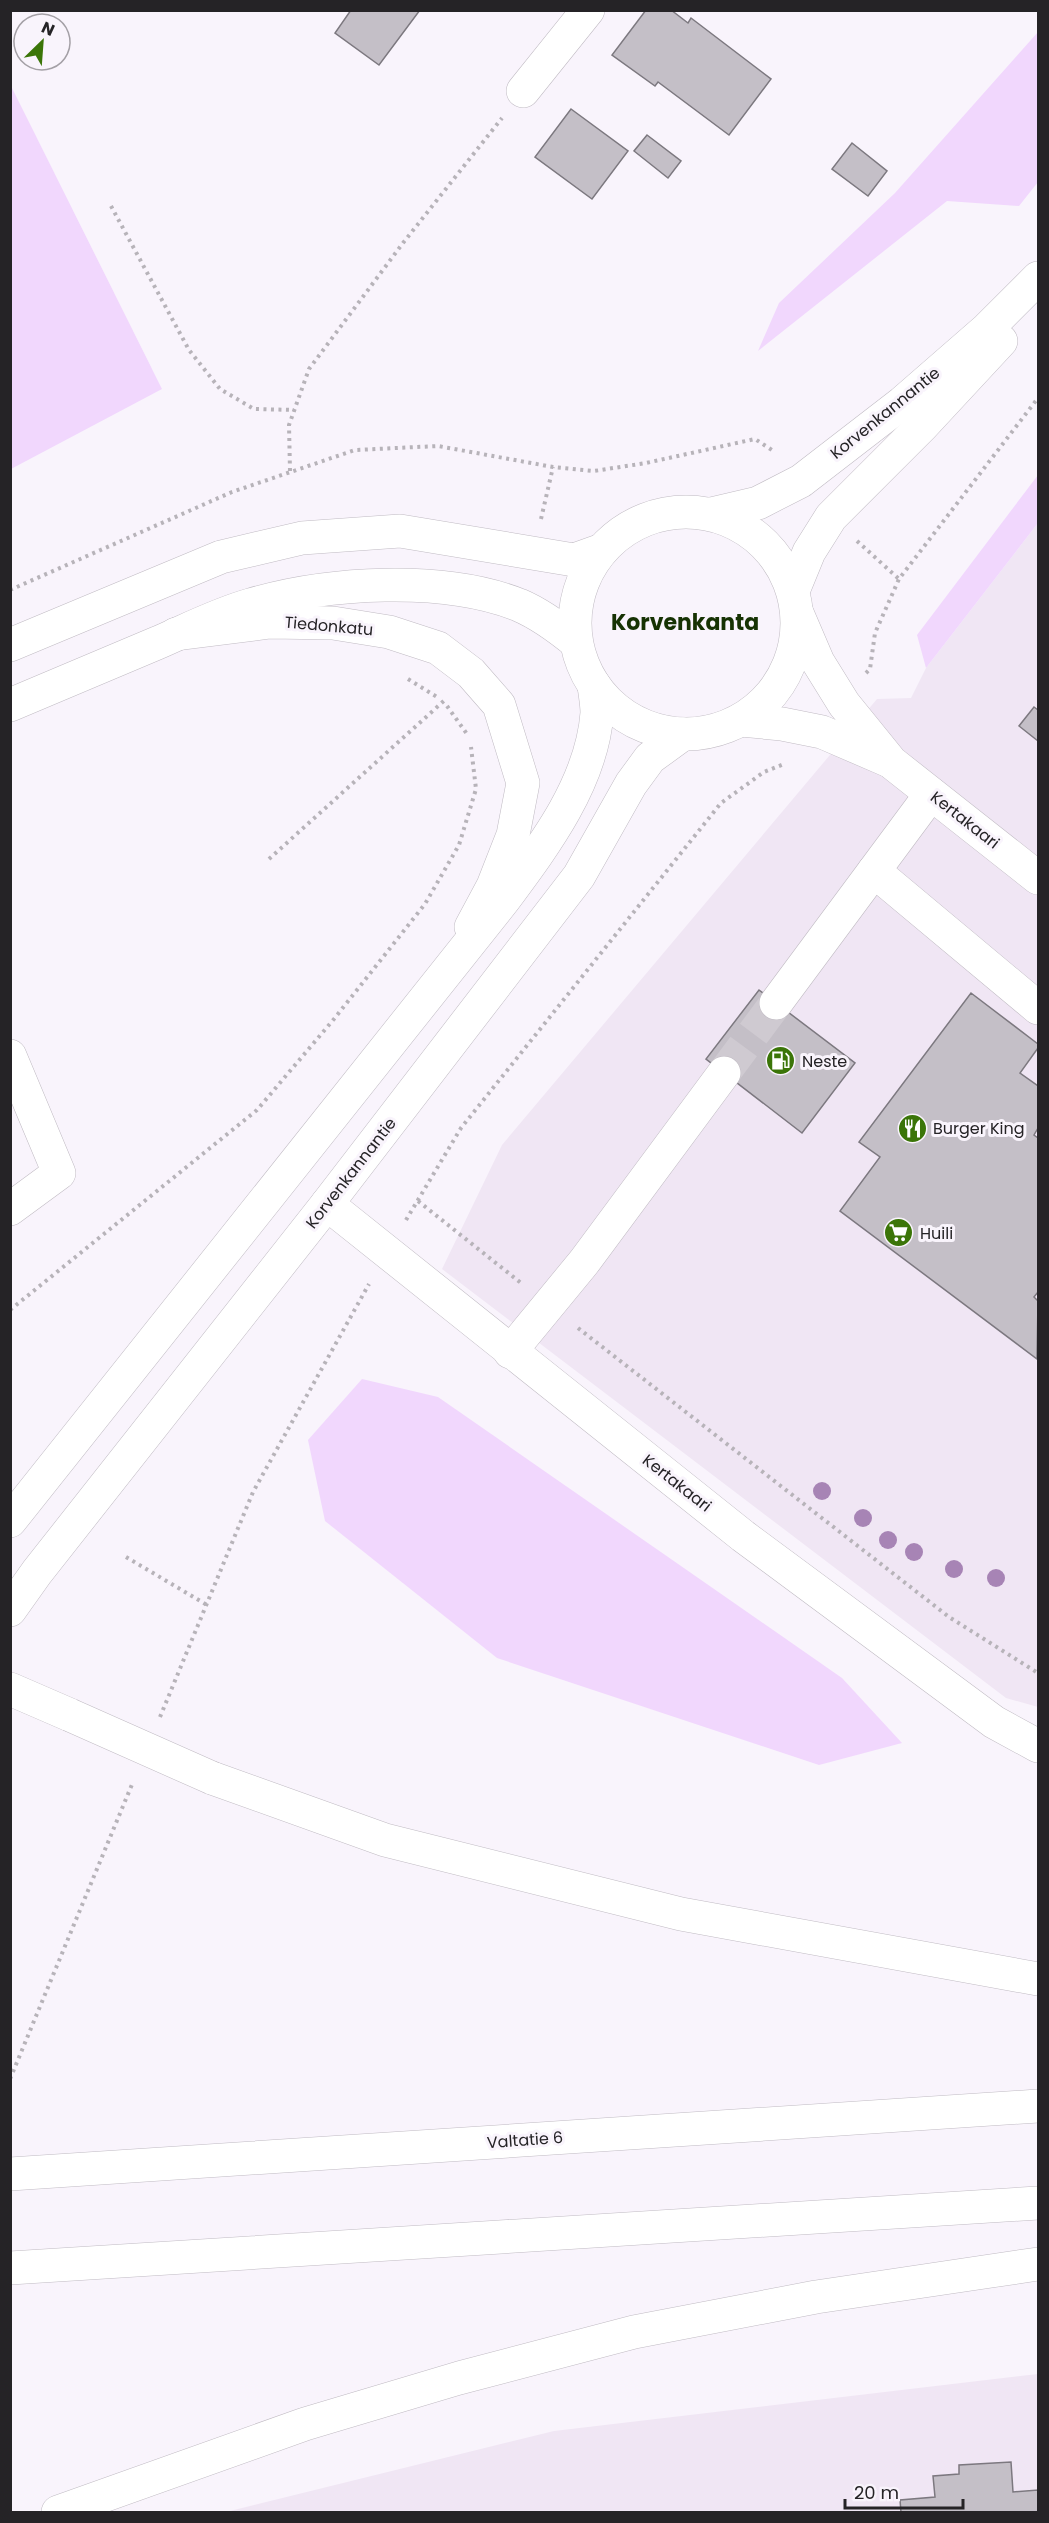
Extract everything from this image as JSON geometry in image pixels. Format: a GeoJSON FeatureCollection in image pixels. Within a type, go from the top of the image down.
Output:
{"type":"FeatureCollection","features":[{"type":"Feature","properties":{"kind":"main road"},"geometry":{"type":"LineString","coordinates":[[523,92],[588,10]]}},
{"type":"Feature","properties":{"kind":"main road","name":"Korvenkannantie"},"geometry":{"type":"LineString","coordinates":[[711,514],[758,502],[801,481],[902,403],[987,329],[1038,278]]}},
{"type":"Feature","properties":{"kind":"main road","name":"Korvenkannantie"},"geometry":{"type":"LineString","coordinates":[[795,602],[809,552],[831,517],[923,425],[1001,341],[1038,291]]}},
{"type":"Feature","properties":{"kind":"main road"},"geometry":{"type":"LineString","coordinates":[[711,514],[681,512],[652,517],[625,530],[602,550],[584,578],[576,609],[576,642],[583,665],[594,685],[618,711],[649,727],[683,734],[713,731],[741,720],[766,701],[785,675],[796,645],[795,602]]}},
{"type":"Feature","properties":{"kind":"main road","name":"Kertakaari"},"geometry":{"type":"LineString","coordinates":[[711,514],[739,525],[762,542],[781,564],[818,662],[844,704],[891,762],[1038,878]]}},
{"type":"Feature","properties":{"kind":"main road"},"geometry":{"type":"LineString","coordinates":[[10,645],[220,557],[302,538],[400,531],[574,560],[602,550]]}},
{"type":"Feature","properties":{"kind":"main road","name":"Tiedonkatu"},"geometry":{"type":"LineString","coordinates":[[10,705],[249,605],[312,591],[363,586],[409,586],[476,593],[519,605],[552,622],[576,642]]}},
{"type":"Feature","properties":{"kind":"main road","name":"Tiedonkatu"},"geometry":{"type":"LineString","coordinates":[[176,634],[270,622],[333,623],[389,632],[438,648],[471,674],[500,705],[523,783],[513,836],[493,886],[449,968]]}},
{"type":"Feature","properties":{"kind":"main road"},"geometry":{"type":"LineString","coordinates":[[10,1521],[503,902],[542,847],[571,798],[591,742],[597,712],[594,685]]}},
{"type":"Feature","properties":{"kind":"main road","name":"Kertakaari"},"geometry":{"type":"LineString","coordinates":[[741,720],[782,724],[822,732],[891,762]]}},
{"type":"Feature","properties":{"kind":"main road","name":"Korvenkannantie"},"geometry":{"type":"LineString","coordinates":[[10,1610],[37,1572],[327,1204],[579,876],[637,775],[651,758],[683,734]]}},
{"type":"Feature","properties":{"kind":"main road"},"geometry":{"type":"LineString","coordinates":[[776,1003],[931,794]]}},
{"type":"Feature","properties":{"kind":"main road"},"geometry":{"type":"LineString","coordinates":[[874,872],[1038,1008]]}},
{"type":"Feature","properties":{"kind":"main road"},"geometry":{"type":"LineString","coordinates":[[10,1056],[59,1173],[10,1209]]}},
{"type":"Feature","properties":{"kind":"main road"},"geometry":{"type":"LineString","coordinates":[[510,1352],[584,1262],[724,1073]]}},
{"type":"Feature","properties":{"kind":"main road","name":"Kertakaari"},"geometry":{"type":"LineString","coordinates":[[327,1204],[743,1536],[994,1722],[1038,1746]]}},
{"type":"Feature","properties":{"kind":"main road"},"geometry":{"type":"LineString","coordinates":[[10,1689],[212,1778],[385,1840],[659,1909],[850,1946],[1038,1978]]}},
{"type":"Feature","properties":{"kind":"main road","name":"Valtatie 6"},"geometry":{"type":"LineString","coordinates":[[10,2174],[1038,2106]]}},
{"type":"Feature","properties":{"kind":"main road"},"geometry":{"type":"LineString","coordinates":[[10,2268],[1038,2203]]}},
{"type":"Feature","properties":{"kind":"main road"},"geometry":{"type":"LineString","coordinates":[[58,2512],[305,2424],[459,2378],[634,2332],[816,2297],[1038,2264]]}},
{"type":"Feature","properties":{"kind":"path"},"geometry":{"type":"LineString","coordinates":[[290,471],[289,425],[309,369],[403,243],[523,92]]}},
{"type":"Feature","properties":{"kind":"path"},"geometry":{"type":"LineString","coordinates":[[111,206],[189,350],[220,389],[254,409],[294,411]]}},
{"type":"Feature","properties":{"kind":"path"},"geometry":{"type":"LineString","coordinates":[[844,704],[870,669],[875,633],[899,579],[1038,398]]}},
{"type":"Feature","properties":{"kind":"path"},"geometry":{"type":"LineString","coordinates":[[10,590],[232,492],[355,450],[438,446],[553,467],[594,471],[646,463],[755,439],[778,454],[801,481]]}},
{"type":"Feature","properties":{"kind":"path"},"geometry":{"type":"LineString","coordinates":[[831,517],[899,579]]}},
{"type":"Feature","properties":{"kind":"path"},"geometry":{"type":"LineString","coordinates":[[10,1310],[257,1110],[334,1019],[425,904],[459,845],[476,789],[470,737],[444,702],[401,675]]}},
{"type":"Feature","properties":{"kind":"path"},"geometry":{"type":"LineString","coordinates":[[156,1726],[253,1492],[334,1344],[461,1128],[721,803],[764,772],[802,757],[822,732]]}},
{"type":"Feature","properties":{"kind":"path"},"geometry":{"type":"LineString","coordinates":[[418,1201],[949,1617],[1038,1673]]}},
{"type":"Feature","properties":{"kind":"path"},"geometry":{"type":"LineString","coordinates":[[126,1557],[207,1605]]}},
{"type":"Feature","properties":{"kind":"path"},"geometry":{"type":"LineString","coordinates":[[10,2079],[134,1781]]}},
{"type":"Feature","properties":{"kind":"shaded area"},"geometry":{"type":"Polygon","coordinates":[[[1038,32],[1038,182],[1019,206],[947,201],[758,351],[779,303],[895,193],[1038,32]]]}},
{"type":"Feature","properties":{"kind":"shaded area"},"geometry":{"type":"Polygon","coordinates":[[[10,84],[162,389],[11,469],[10,469],[10,84]]]}},
{"type":"Feature","properties":{"kind":"shaded area"},"geometry":{"type":"Polygon","coordinates":[[[1038,475],[1038,523],[926,668],[917,635],[1038,475]]]}},
{"type":"Feature","properties":{"kind":"shaded area"},"geometry":{"type":"Polygon","coordinates":[[[1038,523],[1038,1707],[1006,1698],[442,1269],[502,1145],[877,699],[911,698],[926,668],[1038,523]]]}},
{"type":"Feature","properties":{"kind":"shaded area"},"geometry":{"type":"Polygon","coordinates":[[[362,1379],[438,1397],[842,1678],[902,1743],[819,1765],[497,1658],[325,1521],[308,1440],[362,1379]]]}},
{"type":"Feature","properties":{"kind":"shaded area"},"geometry":{"type":"Polygon","coordinates":[[[1038,2374],[1038,2512],[226,2512],[554,2431],[1038,2374]]]}},
{"type":"Feature","properties":{"kind":"building"},"geometry":{"type":"Polygon","coordinates":[[[351,10],[420,10],[379,65],[335,33],[351,10]]]}},
{"type":"Feature","properties":{"kind":"building"},"geometry":{"type":"Polygon","coordinates":[[[646,10],[671,10],[688,23],[691,18],[771,79],[729,135],[658,82],[655,86],[612,55],[646,10]]]}},
{"type":"Feature","properties":{"kind":"building"},"geometry":{"type":"Polygon","coordinates":[[[571,109],[628,151],[592,199],[535,157],[571,109]]]}},
{"type":"Feature","properties":{"kind":"building"},"geometry":{"type":"Polygon","coordinates":[[[647,135],[681,161],[668,178],[634,151],[647,135]]]}},
{"type":"Feature","properties":{"kind":"building"},"geometry":{"type":"Polygon","coordinates":[[[852,143],[887,171],[868,196],[832,169],[852,143]]]}},
{"type":"Feature","properties":{"kind":"building"},"geometry":{"type":"Polygon","coordinates":[[[1034,707],[1038,710],[1038,741],[1019,726],[1034,707]]]}},
{"type":"Feature","properties":{"kind":"building"},"geometry":{"type":"Polygon","coordinates":[[[759,990],[855,1063],[802,1133],[706,1059],[759,990]]]}},
{"type":"Feature","properties":{"kind":"building"},"geometry":{"type":"Polygon","coordinates":[[[971,993],[1038,1044],[1038,1048],[1020,1073],[1038,1086],[1038,1128],[1034,1135],[1038,1138],[1038,1292],[1034,1297],[1038,1301],[1037,1359],[840,1211],[880,1157],[859,1142],[971,993]]]}},
{"type":"Feature","properties":{"kind":"building"},"geometry":{"type":"Polygon","coordinates":[[[1011,2462],[1013,2492],[1038,2490],[1038,2512],[901,2512],[900,2500],[935,2497],[933,2476],[959,2474],[959,2465],[1011,2462]]]}},
{"type":"Feature","properties":{"kind":"tunnel"},"geometry":{"type":"LineString","coordinates":[[724,1073],[776,1003]]}},
{"type":"Feature","properties":{"kind":"place","name":"Neste"},"geometry":{"type":"Point","coordinates":[781,1061]}},
{"type":"Feature","properties":{"kind":"place","name":"Burger King"},"geometry":{"type":"Point","coordinates":[912,1128]}},
{"type":"Feature","properties":{"kind":"place","name":"Huili"},"geometry":{"type":"Point","coordinates":[899,1233]}},
{"type":"Feature","properties":{"kind":"district","name":"Korvenkanta"},"geometry":{"type":"Point","coordinates":[685,622]}}]}
